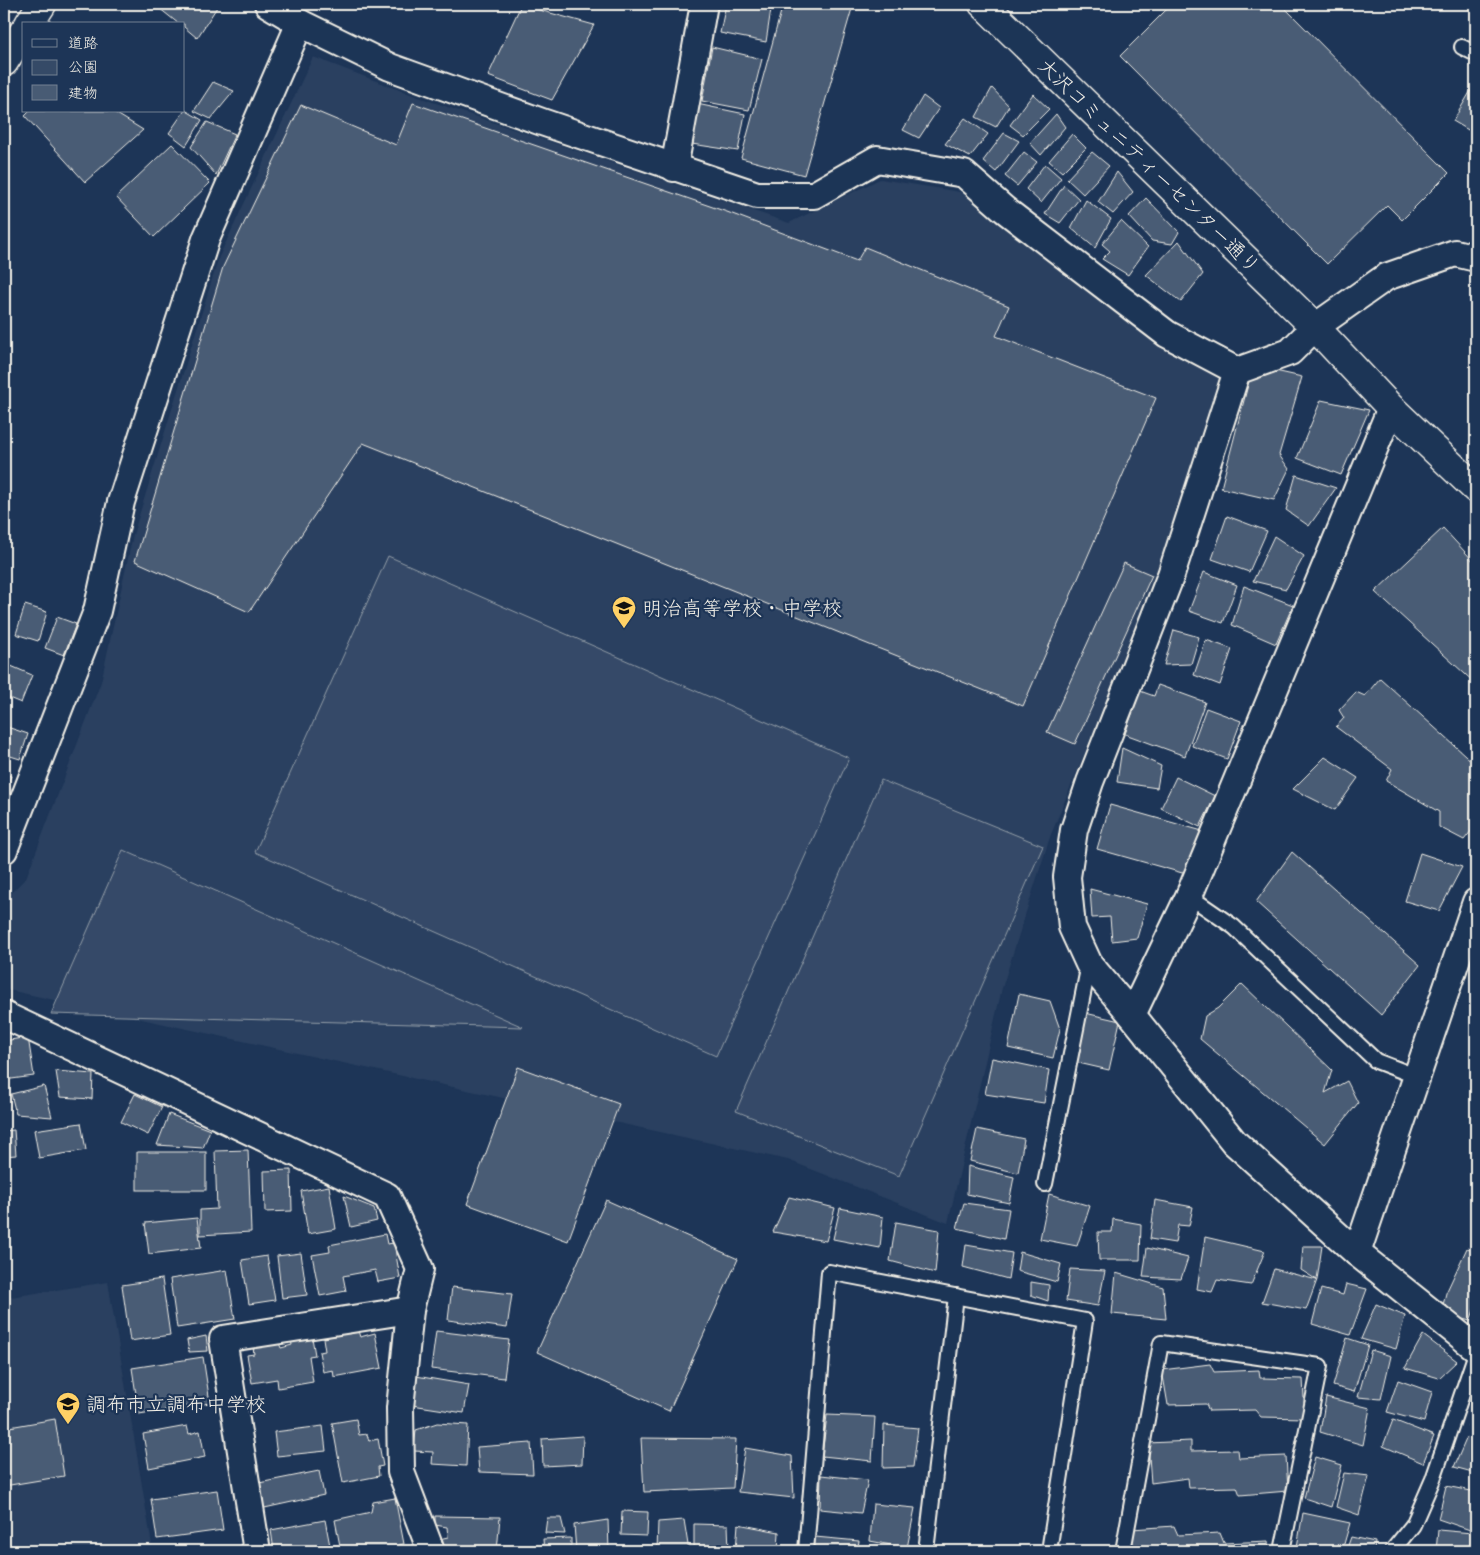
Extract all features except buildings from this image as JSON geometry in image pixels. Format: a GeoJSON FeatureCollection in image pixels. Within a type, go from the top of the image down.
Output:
{"type":"FeatureCollection","features":[{"type":"Feature","properties":{"kind":"street"},"geometry":{"type":"LineString","coordinates":[[30,22],[42,4]]}},
{"type":"Feature","properties":{"kind":"street"},"geometry":{"type":"LineString","coordinates":[[268,4],[300,23],[390,67],[674,168],[757,195],[814,194],[877,159],[964,174],[1005,210],[1167,334],[1237,371],[1290,352],[1315,327],[1386,277],[1455,253],[1476,258]]}},
{"type":"Feature","properties":{"kind":"street"},"geometry":{"type":"LineString","coordinates":[[674,168],[704,4]]}},
{"type":"Feature","properties":{"kind":"street","name":"大沢コミュニティーセンター通り"},"geometry":{"type":"LineString","coordinates":[[983,4],[1315,327],[1391,408],[1476,489]]}},
{"type":"Feature","properties":{"kind":"street"},"geometry":{"type":"LineString","coordinates":[[4,850],[97,610],[121,502],[206,239],[300,23]]}},
{"type":"Feature","properties":{"kind":"street"},"geometry":{"type":"LineString","coordinates":[[4,62],[22,34]]}},
{"type":"Feature","properties":{"kind":"street"},"geometry":{"type":"LineString","coordinates":[[1237,371],[1171,575],[1090,782],[1074,830],[1067,877],[1072,927],[1088,964],[1132,1014],[1234,1142],[1357,1253],[1476,1348]]}},
{"type":"Feature","properties":{"kind":"street"},"geometry":{"type":"LineString","coordinates":[[1132,1014],[1189,896],[1391,408]]}},
{"type":"Feature","properties":{"kind":"street"},"geometry":{"type":"LineString","coordinates":[[1357,1253],[1476,902]]}},
{"type":"Feature","properties":{"kind":"street"},"geometry":{"type":"LineString","coordinates":[[4,1015],[387,1196],[420,1269],[410,1310],[400,1408],[401,1472],[431,1551]]}},
{"type":"Feature","properties":{"kind":"street"},"geometry":{"type":"LineString","coordinates":[[257,1551],[223,1338],[410,1310]]}},
{"type":"Feature","properties":{"kind":"lane"},"geometry":{"type":"LineString","coordinates":[[1462,47],[1476,54]]}},
{"type":"Feature","properties":{"kind":"lane"},"geometry":{"type":"LineString","coordinates":[[1189,896],[1234,928],[1376,1061],[1418,1077]]}},
{"type":"Feature","properties":{"kind":"lane"},"geometry":{"type":"LineString","coordinates":[[1045,1184],[1088,964]]}},
{"type":"Feature","properties":{"kind":"lane"},"geometry":{"type":"LineString","coordinates":[[806,1551],[829,1272],[1085,1321],[1049,1551]]}},
{"type":"Feature","properties":{"kind":"lane"},"geometry":{"type":"LineString","coordinates":[[926,1551],[956,1296]]}},
{"type":"Feature","properties":{"kind":"lane"},"geometry":{"type":"LineString","coordinates":[[1123,1551],[1161,1343],[1320,1366],[1282,1551]]}},
{"type":"Feature","properties":{"kind":"lane"},"geometry":{"type":"LineString","coordinates":[[1392,1551],[1413,1525],[1434,1479],[1476,1353]]}},
{"type":"Feature","properties":{"kind":"shaded area","name":"明治高等学校・中学校"},"geometry":{"type":"Polygon","coordinates":[[[313,57],[418,97],[789,223],[880,179],[960,192],[1160,346],[1221,379],[1163,561],[1050,837],[1002,988],[948,1223],[788,1160],[4,989],[4,906],[8,896],[26,878],[101,682],[133,535],[219,257],[313,57]]]}},
{"type":"Feature","properties":{"kind":"shaded area","name":"調布市立調布中学校"},"geometry":{"type":"Polygon","coordinates":[[[108,1282],[153,1551],[4,1551],[4,1298],[108,1282]]]}},
{"type":"Feature","properties":{"kind":"green space"},"geometry":{"type":"Polygon","coordinates":[[[388,556],[849,758],[716,1056],[255,852],[388,556]]]}},
{"type":"Feature","properties":{"kind":"green space"},"geometry":{"type":"Polygon","coordinates":[[[881,780],[1043,846],[899,1176],[736,1111],[881,780]]]}},
{"type":"Feature","properties":{"kind":"green space"},"geometry":{"type":"Polygon","coordinates":[[[123,850],[523,1027],[51,1014],[123,850]]]}},
{"type":"Feature","properties":{"kind":"place","name":"明治高等学校・中学校"},"geometry":{"type":"Point","coordinates":[624,629]}},
{"type":"Feature","properties":{"kind":"place","name":"調布市立調布中学校"},"geometry":{"type":"Point","coordinates":[68,1425]}}]}
